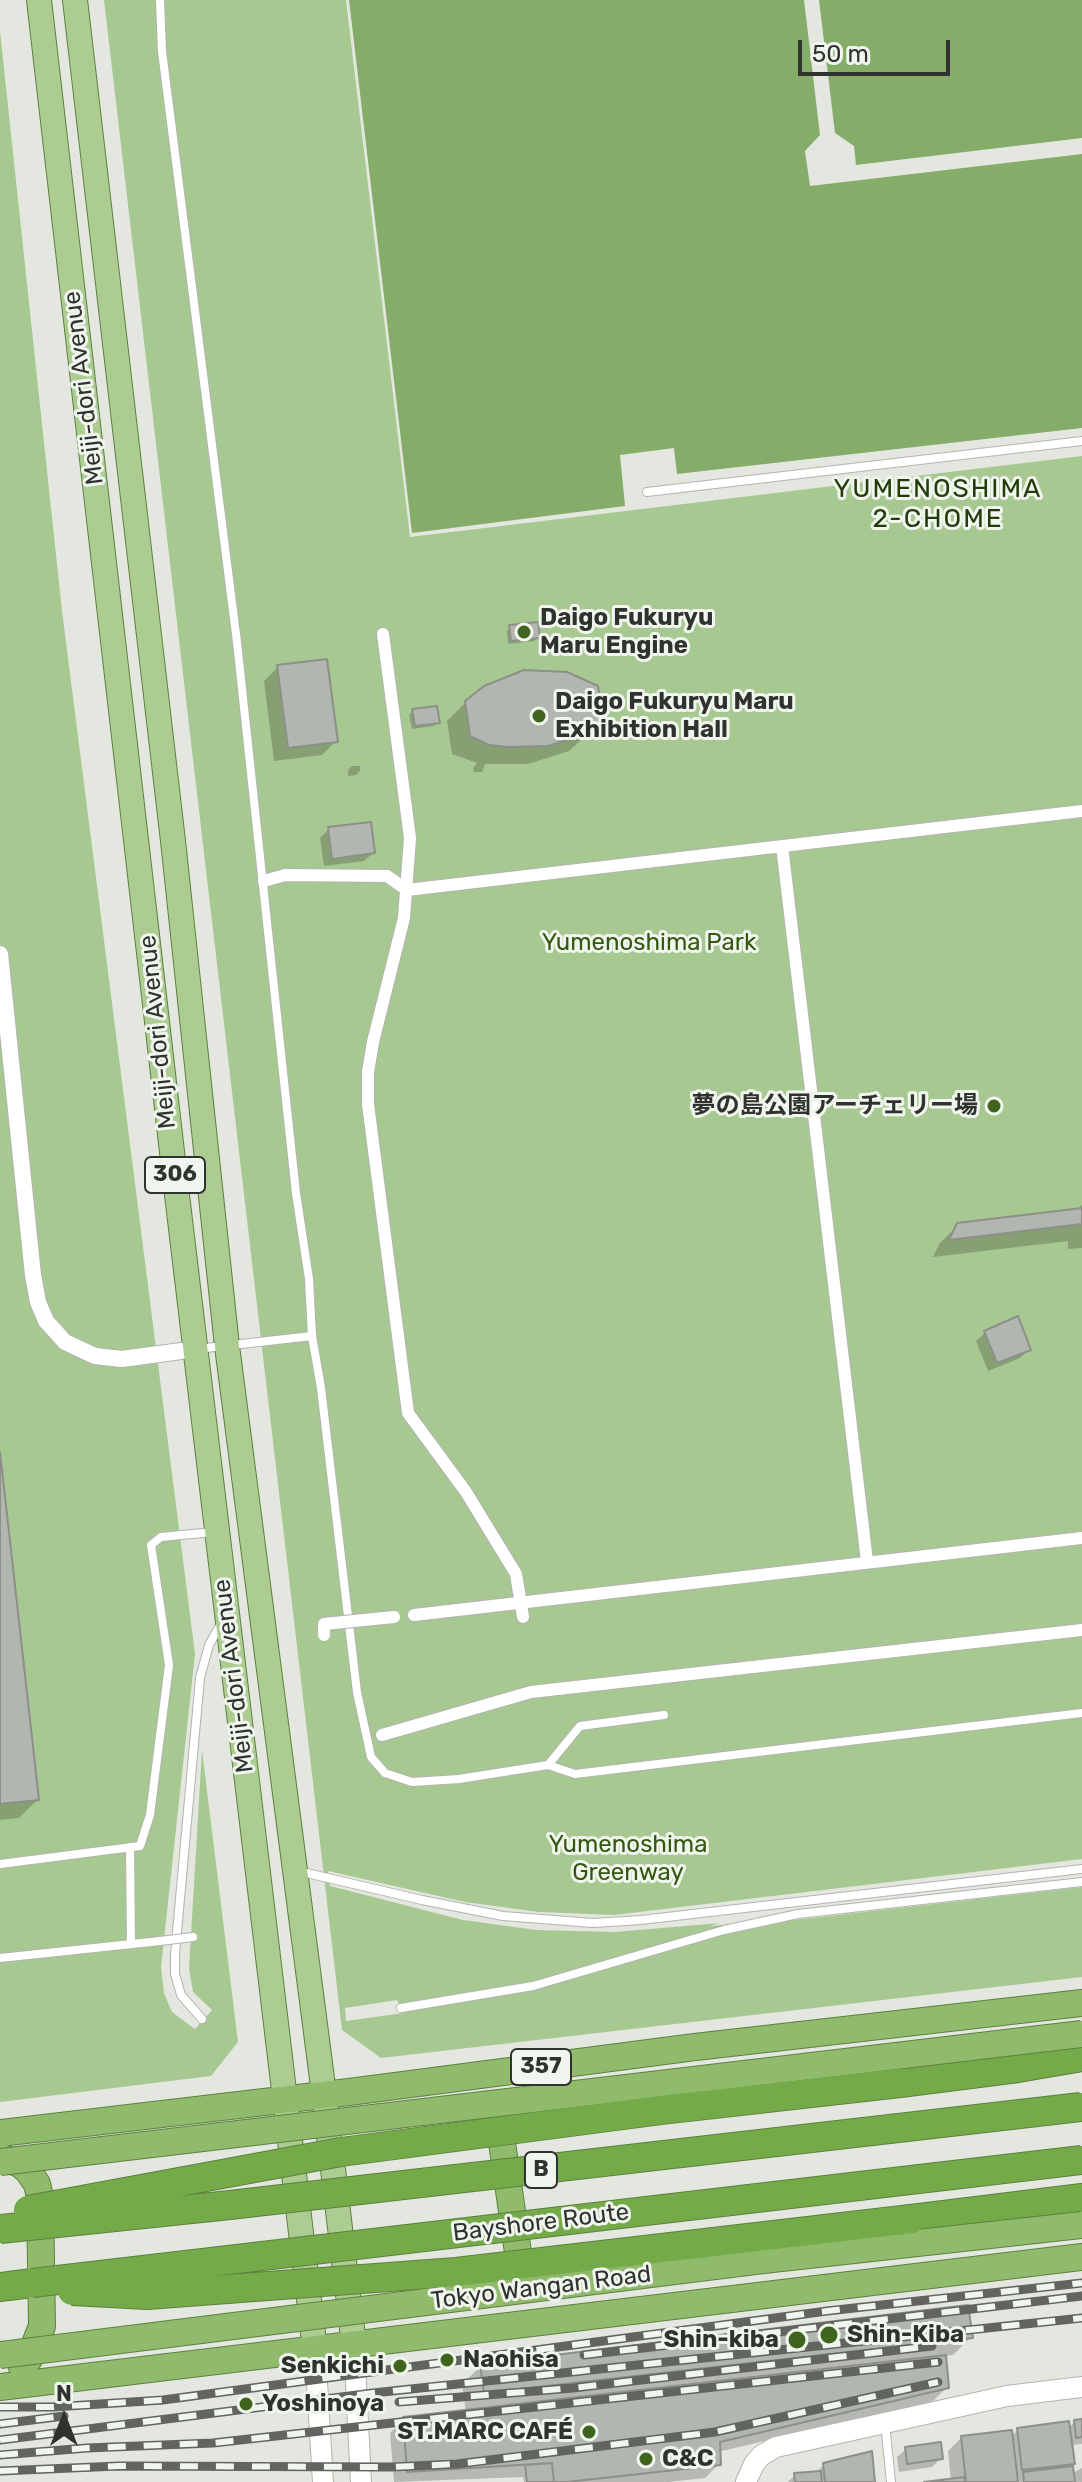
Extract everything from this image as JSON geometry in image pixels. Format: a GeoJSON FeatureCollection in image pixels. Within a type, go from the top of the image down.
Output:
{"type":"FeatureCollection","features":[{"type":"Feature","properties":{"kind":"highway","name":"357"},"geometry":{"type":"LineString","coordinates":[[0,2133],[695,2047],[1082,2003]]}},
{"type":"Feature","properties":{"kind":"highway","name":"357"},"geometry":{"type":"LineString","coordinates":[[0,2160],[1082,2034]]}},
{"type":"Feature","properties":{"kind":"highway"},"geometry":{"type":"LineString","coordinates":[[640,2308],[624,2297],[536,2284],[526,2277],[520,2266],[500,2129],[511,2110],[521,2103],[641,2078],[674,2065],[695,2047]]}},
{"type":"Feature","properties":{"kind":"highway"},"geometry":{"type":"LineString","coordinates":[[0,2215],[341,2152],[1018,2068],[1082,2057]]}},
{"type":"Feature","properties":{"kind":"highway","name":"B"},"geometry":{"type":"LineString","coordinates":[[0,2229],[1082,2107]]}},
{"type":"Feature","properties":{"kind":"highway"},"geometry":{"type":"LineString","coordinates":[[0,2160],[20,2164],[37,2184],[40,2197],[42,2326],[29,2359],[0,2385]]}},
{"type":"Feature","properties":{"kind":"highway","name":"Bayshore Route"},"geometry":{"type":"LineString","coordinates":[[0,2287],[1082,2160]]}},
{"type":"Feature","properties":{"kind":"highway"},"geometry":{"type":"LineString","coordinates":[[32,2283],[79,2292],[147,2295],[234,2290],[456,2272],[1082,2198]]}},
{"type":"Feature","properties":{"kind":"highway","name":"Tokyo Wangan Road"},"geometry":{"type":"LineString","coordinates":[[0,2355],[763,2260],[1082,2225]]}},
{"type":"Feature","properties":{"kind":"highway"},"geometry":{"type":"LineString","coordinates":[[0,2385],[1082,2257]]}},
{"type":"Feature","properties":{"kind":"main road","name":"Meiji-dori Avenue"},"geometry":{"type":"LineString","coordinates":[[39,0],[226,1615],[315,2350]]}},
{"type":"Feature","properties":{"kind":"main road","name":"Meiji-dori Avenue"},"geometry":{"type":"LineString","coordinates":[[75,0],[227,1346],[354,2345]]}},
{"type":"Feature","properties":{"kind":"street"},"geometry":{"type":"LineString","coordinates":[[383,634],[410,838],[404,918],[373,1042],[368,1088],[408,1413],[466,1492],[516,1574],[523,1617]]}},
{"type":"Feature","properties":{"kind":"street"},"geometry":{"type":"LineString","coordinates":[[264,881],[285,875],[387,876],[407,890],[1082,811]]}},
{"type":"Feature","properties":{"kind":"street"},"geometry":{"type":"LineString","coordinates":[[782,846],[867,1561]]}},
{"type":"Feature","properties":{"kind":"street"},"geometry":{"type":"LineString","coordinates":[[0,954],[33,1275],[38,1302],[46,1321],[65,1342],[95,1356],[122,1359],[196,1349]]}},
{"type":"Feature","properties":{"kind":"street"},"geometry":{"type":"LineString","coordinates":[[414,1615],[1082,1538]]}},
{"type":"Feature","properties":{"kind":"street"},"geometry":{"type":"LineString","coordinates":[[324,1635],[324,1624],[394,1617]]}},
{"type":"Feature","properties":{"kind":"street"},"geometry":{"type":"LineString","coordinates":[[382,1735],[531,1692],[1082,1630]]}},
{"type":"Feature","properties":{"kind":"street"},"geometry":{"type":"LineString","coordinates":[[354,2345],[361,2482]]}},
{"type":"Feature","properties":{"kind":"street"},"geometry":{"type":"LineString","coordinates":[[315,2350],[323,2482]]}},
{"type":"Feature","properties":{"kind":"street"},"geometry":{"type":"LineString","coordinates":[[746,2482],[754,2464],[776,2447],[1007,2396],[1082,2387]]}},
{"type":"Feature","properties":{"kind":"lane"},"geometry":{"type":"LineString","coordinates":[[160,0],[162,51],[237,642],[296,1193],[309,1279],[312,1336],[321,1388],[357,1692],[371,1757],[385,1773],[412,1782],[459,1779],[548,1765],[575,1774],[1082,1713]]}},
{"type":"Feature","properties":{"kind":"lane"},"geometry":{"type":"LineString","coordinates":[[647,492],[1082,441]]}},
{"type":"Feature","properties":{"kind":"lane"},"geometry":{"type":"LineString","coordinates":[[196,1349],[312,1336]]}},
{"type":"Feature","properties":{"kind":"lane"},"geometry":{"type":"LineString","coordinates":[[0,1864],[140,1846],[150,1815],[169,1665],[151,1545],[161,1537],[217,1532]]}},
{"type":"Feature","properties":{"kind":"lane"},"geometry":{"type":"LineString","coordinates":[[202,2019],[181,1995],[175,1974],[175,1954],[200,1678],[209,1645],[226,1615]]}},
{"type":"Feature","properties":{"kind":"lane"},"geometry":{"type":"LineString","coordinates":[[548,1765],[580,1726],[664,1715]]}},
{"type":"Feature","properties":{"kind":"lane"},"geometry":{"type":"LineString","coordinates":[[130,1847],[131,1944]]}},
{"type":"Feature","properties":{"kind":"lane"},"geometry":{"type":"LineString","coordinates":[[293,1870],[503,1916],[593,1923],[1082,1869]]}},
{"type":"Feature","properties":{"kind":"lane"},"geometry":{"type":"LineString","coordinates":[[401,2008],[533,1986],[724,1930],[798,1914],[1082,1882]]}},
{"type":"Feature","properties":{"kind":"lane"},"geometry":{"type":"LineString","coordinates":[[0,1958],[193,1937]]}},
{"type":"Feature","properties":{"kind":"lane"},"geometry":{"type":"LineString","coordinates":[[885,2422],[891,2482]]}},
{"type":"Feature","properties":{"kind":"green space","name":"Yumenoshima Park"},"geometry":{"type":"Polygon","coordinates":[[[104,0],[346,0],[410,537],[1082,456],[1082,1859],[614,1915],[539,1912],[465,1902],[328,1871],[330,1886],[463,1920],[537,1930],[615,1932],[803,1919],[1082,1887],[1082,1977],[381,2058],[342,2030],[104,0]],[[397,2000],[345,2008],[346,2021],[404,2013],[397,2000]]]}},
{"type":"Feature","properties":{"kind":"green space"},"geometry":{"type":"Polygon","coordinates":[[[0,31],[62,611],[195,1654],[161,1967],[164,1993],[172,2012],[195,2029],[212,2010],[193,1992],[189,1968],[202,1750],[238,2042],[211,2076],[0,2102],[0,31]]]}},
{"type":"Feature","properties":{"kind":"shaded area"},"geometry":{"type":"Polygon","coordinates":[[[349,0],[1082,0],[1082,428],[677,474],[674,448],[620,455],[625,506],[412,533],[349,0]]]}},
{"type":"Feature","properties":{"kind":"pier"},"geometry":{"type":"Polygon","coordinates":[[[804,0],[819,0],[835,133],[854,146],[856,165],[1082,138],[1082,154],[810,186],[805,151],[820,135],[804,0]]]}},
{"type":"Feature","properties":{"kind":"building"},"geometry":{"type":"Polygon","coordinates":[[[538,622],[540,638],[511,641],[509,625],[538,622]]]}},
{"type":"Feature","properties":{"kind":"building"},"geometry":{"type":"Polygon","coordinates":[[[327,659],[338,742],[288,748],[277,665],[327,659]]]}},
{"type":"Feature","properties":{"kind":"building"},"geometry":{"type":"Polygon","coordinates":[[[524,670],[567,672],[598,686],[604,722],[589,733],[548,746],[489,745],[470,736],[465,701],[484,686],[524,670]]]}},
{"type":"Feature","properties":{"kind":"building"},"geometry":{"type":"Polygon","coordinates":[[[437,706],[440,723],[415,726],[412,709],[437,706]]]}},
{"type":"Feature","properties":{"kind":"building"},"geometry":{"type":"Polygon","coordinates":[[[371,822],[375,853],[332,859],[328,827],[371,822]]]}},
{"type":"Feature","properties":{"kind":"building"},"geometry":{"type":"Polygon","coordinates":[[[1082,1208],[1082,1224],[949,1240],[957,1223],[1082,1208]]]}},
{"type":"Feature","properties":{"kind":"building"},"geometry":{"type":"Polygon","coordinates":[[[1018,1316],[1031,1350],[997,1363],[984,1331],[1018,1316]]]}},
{"type":"Feature","properties":{"kind":"building"},"geometry":{"type":"Polygon","coordinates":[[[0,1452],[39,1800],[0,1804],[0,1452]]]}},
{"type":"Feature","properties":{"kind":"building"},"geometry":{"type":"Polygon","coordinates":[[[968,2305],[973,2338],[484,2393],[480,2364],[968,2305]]]}},
{"type":"Feature","properties":{"kind":"building"},"geometry":{"type":"Polygon","coordinates":[[[946,2355],[949,2388],[720,2442],[721,2465],[567,2482],[554,2482],[552,2463],[407,2472],[403,2417],[946,2355]]]}},
{"type":"Feature","properties":{"kind":"building"},"geometry":{"type":"Polygon","coordinates":[[[1082,2419],[1082,2437],[1076,2438],[1074,2420],[1082,2419]]]}},
{"type":"Feature","properties":{"kind":"building"},"geometry":{"type":"Polygon","coordinates":[[[1069,2421],[1075,2464],[1022,2470],[1017,2428],[1069,2421]]]}},
{"type":"Feature","properties":{"kind":"building"},"geometry":{"type":"Polygon","coordinates":[[[1012,2430],[1018,2482],[966,2482],[961,2436],[1012,2430]]]}},
{"type":"Feature","properties":{"kind":"building"},"geometry":{"type":"Polygon","coordinates":[[[941,2442],[943,2459],[907,2464],[905,2447],[941,2442]]]}},
{"type":"Feature","properties":{"kind":"building"},"geometry":{"type":"Polygon","coordinates":[[[872,2451],[875,2482],[825,2482],[823,2463],[872,2451]]]}},
{"type":"Feature","properties":{"kind":"building"},"geometry":{"type":"Polygon","coordinates":[[[552,2463],[554,2482],[527,2482],[525,2465],[552,2463]]]}},
{"type":"Feature","properties":{"kind":"building"},"geometry":{"type":"Polygon","coordinates":[[[1073,2466],[1075,2482],[1024,2482],[1023,2472],[1073,2466]]]}},
{"type":"Feature","properties":{"kind":"building"},"geometry":{"type":"Polygon","coordinates":[[[821,2471],[822,2482],[795,2482],[794,2473],[821,2471]]]}},
{"type":"Feature","properties":{"kind":"building"},"geometry":{"type":"Polygon","coordinates":[[[964,2477],[965,2482],[924,2482],[964,2477]]]}},
{"type":"Feature","properties":{"kind":"railway"},"geometry":{"type":"LineString","coordinates":[[0,2407],[163,2400],[827,2311],[1082,2283]]}},
{"type":"Feature","properties":{"kind":"railway"},"geometry":{"type":"LineString","coordinates":[[584,2355],[1082,2296]]}},
{"type":"Feature","properties":{"kind":"railway"},"geometry":{"type":"LineString","coordinates":[[0,2440],[373,2393],[1082,2318]]}},
{"type":"Feature","properties":{"kind":"railway"},"geometry":{"type":"LineString","coordinates":[[399,2402],[573,2388],[932,2346]]}},
{"type":"Feature","properties":{"kind":"railway"},"geometry":{"type":"LineString","coordinates":[[0,2455],[213,2443],[938,2362]]}},
{"type":"Feature","properties":{"kind":"railway"},"geometry":{"type":"LineString","coordinates":[[0,2471],[119,2466],[392,2467],[457,2464],[715,2432],[938,2382]]}},
{"type":"Feature","properties":{"kind":"railway"},"geometry":{"type":"LineString","coordinates":[[0,2424],[64,2416]]}},
{"type":"Feature","properties":{"kind":"place","name":"Daigo Fukuryu Maru Engine"},"geometry":{"type":"Point","coordinates":[524,632]}},
{"type":"Feature","properties":{"kind":"place","name":"Daigo Fukuryu Maru Exhibition Hall"},"geometry":{"type":"Point","coordinates":[539,716]}},
{"type":"Feature","properties":{"kind":"place","name":"夢の島公園アーチェリー場"},"geometry":{"type":"Point","coordinates":[994,1106]}},
{"type":"Feature","properties":{"kind":"place","name":"Shin-Kiba"},"geometry":{"type":"Point","coordinates":[829,2335]}},
{"type":"Feature","properties":{"kind":"place","name":"Shin-kiba"},"geometry":{"type":"Point","coordinates":[797,2340]}},
{"type":"Feature","properties":{"kind":"place","name":"Naohisa"},"geometry":{"type":"Point","coordinates":[447,2360]}},
{"type":"Feature","properties":{"kind":"place","name":"Senkichi"},"geometry":{"type":"Point","coordinates":[400,2366]}},
{"type":"Feature","properties":{"kind":"place","name":"Yoshinoya"},"geometry":{"type":"Point","coordinates":[246,2404]}},
{"type":"Feature","properties":{"kind":"place","name":"ST.MARC CAFÉ"},"geometry":{"type":"Point","coordinates":[589,2432]}},
{"type":"Feature","properties":{"kind":"place","name":"C&C"},"geometry":{"type":"Point","coordinates":[646,2459]}},
{"type":"Feature","properties":{"kind":"district","name":"YUMENOSHIMA 2-CHOME"},"geometry":{"type":"Point","coordinates":[938,504]}},
{"type":"Feature","properties":{"kind":"park label","name":"Yumenoshima Greenway"},"geometry":{"type":"Point","coordinates":[628,1859]}}]}
